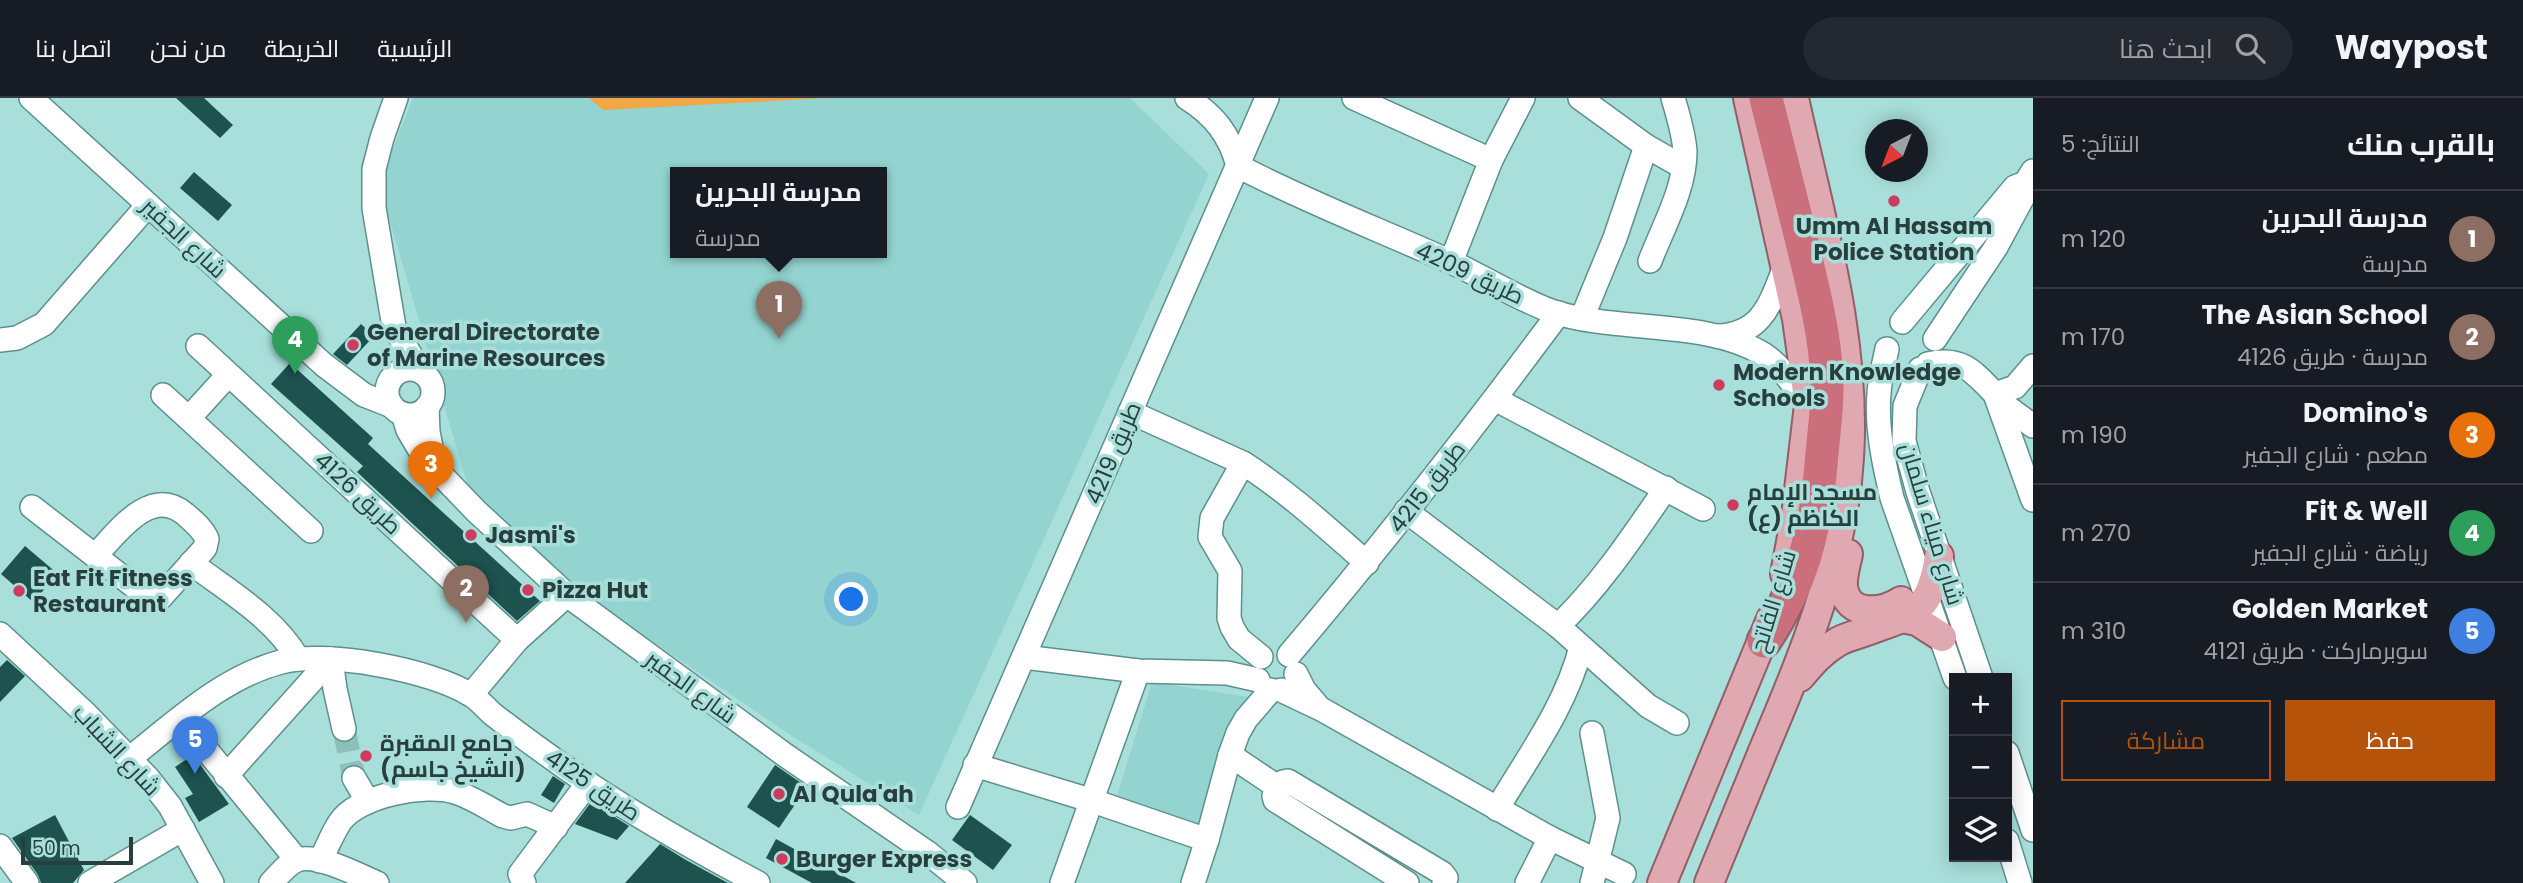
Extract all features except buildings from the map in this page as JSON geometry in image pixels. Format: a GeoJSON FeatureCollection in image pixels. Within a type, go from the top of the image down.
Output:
{"type":"FeatureCollection","features":[{"type":"Feature","properties":{"kind":"highway"},"geometry":{"type":"LineString","coordinates":[[1763,641],[1788,600],[1802,568],[1812,534],[1827,381],[1819,315],[1766,98]]}},
{"type":"Feature","properties":{"kind":"main road","name":"شارع الفاتح"},"geometry":{"type":"LineString","coordinates":[[1662,883],[1774,610],[1791,547],[1805,448],[1809,405],[1797,319],[1748,98]]}},
{"type":"Feature","properties":{"kind":"main road","name":"شارع الفاتح"},"geometry":{"type":"LineString","coordinates":[[1709,883],[1809,642],[1839,539],[1844,507],[1849,445],[1844,342],[1794,98]]}},
{"type":"Feature","properties":{"kind":"main road"},"geometry":{"type":"LineString","coordinates":[[1844,507],[1852,528],[1843,589],[1849,600],[1858,608],[1869,612],[1882,610],[1925,588],[1936,580],[1939,556]]}},
{"type":"Feature","properties":{"kind":"main road"},"geometry":{"type":"LineString","coordinates":[[1789,690],[1816,658],[1837,642],[1902,618],[1920,607],[1925,588]]}},
{"type":"Feature","properties":{"kind":"main road"},"geometry":{"type":"LineString","coordinates":[[1902,618],[1917,621],[1942,637]]}},
{"type":"Feature","properties":{"kind":"street","name":"شارع الجفير"},"geometry":{"type":"LineString","coordinates":[[31,98],[292,336],[364,395],[398,410],[414,444],[436,469],[476,511],[567,595],[785,755],[928,853],[965,883]]}},
{"type":"Feature","properties":{"kind":"street"},"geometry":{"type":"LineString","coordinates":[[396,98],[378,151],[373,186],[376,230],[394,327],[392,378],[387,391],[398,410],[416,414],[427,407]]}},
{"type":"Feature","properties":{"kind":"street"},"geometry":{"type":"LineString","coordinates":[[1187,98],[1217,122],[1230,143],[1238,166]]}},
{"type":"Feature","properties":{"kind":"street","name":"طريق 4219"},"geometry":{"type":"LineString","coordinates":[[958,807],[1267,98]]}},
{"type":"Feature","properties":{"kind":"street"},"geometry":{"type":"LineString","coordinates":[[1354,98],[1491,160]]}},
{"type":"Feature","properties":{"kind":"street"},"geometry":{"type":"LineString","coordinates":[[1451,262],[1491,160],[1523,98]]}},
{"type":"Feature","properties":{"kind":"street"},"geometry":{"type":"LineString","coordinates":[[1580,98],[1646,146],[1683,167]]}},
{"type":"Feature","properties":{"kind":"street"},"geometry":{"type":"LineString","coordinates":[[1650,261],[1676,194],[1683,167],[1683,138],[1673,98]]}},
{"type":"Feature","properties":{"kind":"street"},"geometry":{"type":"LineString","coordinates":[[1582,318],[1615,238],[1646,146]]}},
{"type":"Feature","properties":{"kind":"street","name":"طريق 4209"},"geometry":{"type":"LineString","coordinates":[[1238,166],[1270,183],[1451,262],[1559,313],[1715,336],[1740,343],[1764,355],[1785,374],[1809,405]]}},
{"type":"Feature","properties":{"kind":"street"},"geometry":{"type":"LineString","coordinates":[[2029,176],[2023,197],[1988,239],[1890,333],[1887,349],[1889,356],[1899,367],[1913,370],[1944,360],[1959,364],[2033,426]]}},
{"type":"Feature","properties":{"kind":"street"},"geometry":{"type":"LineString","coordinates":[[0,340],[17,338],[44,324],[148,205]]}},
{"type":"Feature","properties":{"kind":"street"},"geometry":{"type":"LineString","coordinates":[[1924,367],[1936,350],[1936,339],[1988,239]]}},
{"type":"Feature","properties":{"kind":"street","name":"طريق 4209"},"geometry":{"type":"LineString","coordinates":[[1715,336],[1734,335],[1753,326],[1768,308],[1786,264]]}},
{"type":"Feature","properties":{"kind":"street","name":"طريق 4215"},"geometry":{"type":"LineString","coordinates":[[1193,883],[1230,755],[1246,719],[1273,672],[1367,563],[1559,313]]}},
{"type":"Feature","properties":{"kind":"street"},"geometry":{"type":"LineString","coordinates":[[1902,322],[1910,320],[1926,325],[1936,339]]}},
{"type":"Feature","properties":{"kind":"street"},"geometry":{"type":"LineString","coordinates":[[394,327],[420,371],[430,380],[433,394],[427,407],[428,432],[436,469]]}},
{"type":"Feature","properties":{"kind":"street","name":"طريق 4126"},"geometry":{"type":"LineString","coordinates":[[198,346],[517,640]]}},
{"type":"Feature","properties":{"kind":"street","name":"شارع ميناء سلمان"},"geometry":{"type":"LineString","coordinates":[[1887,349],[1879,393],[1885,468],[1892,498],[1953,673]]}},
{"type":"Feature","properties":{"kind":"street"},"geometry":{"type":"LineString","coordinates":[[1997,397],[2015,387],[2033,366]]}},
{"type":"Feature","properties":{"kind":"street","name":"شارع ميناء سلمان"},"geometry":{"type":"LineString","coordinates":[[1924,367],[1905,406],[1904,441],[1909,465],[1979,673]]}},
{"type":"Feature","properties":{"kind":"street"},"geometry":{"type":"LineString","coordinates":[[340,376],[364,381],[392,378],[406,369],[420,371]]}},
{"type":"Feature","properties":{"kind":"street"},"geometry":{"type":"LineString","coordinates":[[189,418],[228,375]]}},
{"type":"Feature","properties":{"kind":"street"},"geometry":{"type":"LineString","coordinates":[[163,395],[311,531]]}},
{"type":"Feature","properties":{"kind":"street"},"geometry":{"type":"LineString","coordinates":[[1997,397],[2018,464],[2033,500]]}},
{"type":"Feature","properties":{"kind":"street"},"geometry":{"type":"LineString","coordinates":[[1495,399],[1703,509]]}},
{"type":"Feature","properties":{"kind":"street"},"geometry":{"type":"LineString","coordinates":[[1130,412],[1243,463],[1287,493],[1367,563]]}},
{"type":"Feature","properties":{"kind":"street"},"geometry":{"type":"LineString","coordinates":[[1243,463],[1212,518],[1210,537],[1230,571],[1229,618],[1240,639],[1273,672],[1321,709],[1549,838],[1596,873],[1624,874]]}},
{"type":"Feature","properties":{"kind":"street"},"geometry":{"type":"LineString","coordinates":[[1558,626],[1578,607],[1617,558],[1666,488]]}},
{"type":"Feature","properties":{"kind":"street"},"geometry":{"type":"LineString","coordinates":[[32,507],[95,556],[153,599],[161,597],[205,548],[205,535],[181,510],[161,505],[142,510],[134,516],[95,556]]}},
{"type":"Feature","properties":{"kind":"street"},"geometry":{"type":"LineString","coordinates":[[1406,511],[1558,626],[1648,706],[1677,723]]}},
{"type":"Feature","properties":{"kind":"street"},"geometry":{"type":"LineString","coordinates":[[191,563],[268,622],[298,659]]}},
{"type":"Feature","properties":{"kind":"street"},"geometry":{"type":"LineString","coordinates":[[471,695],[517,640],[567,595]]}},
{"type":"Feature","properties":{"kind":"street","name":"شارع الشباب"},"geometry":{"type":"LineString","coordinates":[[0,634],[130,758],[170,806],[212,883]]}},
{"type":"Feature","properties":{"kind":"street"},"geometry":{"type":"LineString","coordinates":[[1497,809],[1561,702],[1581,647]]}},
{"type":"Feature","properties":{"kind":"street"},"geometry":{"type":"LineString","coordinates":[[1024,657],[1138,671],[1273,672]]}},
{"type":"Feature","properties":{"kind":"street"},"geometry":{"type":"LineString","coordinates":[[331,659],[344,729]]}},
{"type":"Feature","properties":{"kind":"street"},"geometry":{"type":"LineString","coordinates":[[226,776],[331,659]]}},
{"type":"Feature","properties":{"kind":"street","name":"طريق 4125"},"geometry":{"type":"LineString","coordinates":[[130,758],[240,678],[282,662],[331,659],[386,666],[433,678],[471,695],[494,715],[588,783],[667,833],[758,883]]}},
{"type":"Feature","properties":{"kind":"street"},"geometry":{"type":"LineString","coordinates":[[1062,880],[1093,801],[1138,671]]}},
{"type":"Feature","properties":{"kind":"street"},"geometry":{"type":"LineString","coordinates":[[181,719],[297,860]]}},
{"type":"Feature","properties":{"kind":"street"},"geometry":{"type":"LineString","coordinates":[[1592,733],[1608,818],[1596,873]]}},
{"type":"Feature","properties":{"kind":"street"},"geometry":{"type":"LineString","coordinates":[[1230,755],[1279,788]]}},
{"type":"Feature","properties":{"kind":"street"},"geometry":{"type":"LineString","coordinates":[[975,765],[1207,840]]}},
{"type":"Feature","properties":{"kind":"street"},"geometry":{"type":"LineString","coordinates":[[2012,768],[2033,830]]}},
{"type":"Feature","properties":{"kind":"street"},"geometry":{"type":"LineString","coordinates":[[354,778],[368,802]]}},
{"type":"Feature","properties":{"kind":"street"},"geometry":{"type":"LineString","coordinates":[[1407,883],[1275,800],[1284,781],[1442,873],[1446,878],[1444,883]]}},
{"type":"Feature","properties":{"kind":"street"},"geometry":{"type":"LineString","coordinates":[[524,883],[520,874],[588,783]]}},
{"type":"Feature","properties":{"kind":"street"},"geometry":{"type":"LineString","coordinates":[[320,861],[341,821],[368,802],[392,794],[424,789],[455,792],[503,816],[511,818],[527,814],[556,827]]}},
{"type":"Feature","properties":{"kind":"street"},"geometry":{"type":"LineString","coordinates":[[90,883],[183,829]]}},
{"type":"Feature","properties":{"kind":"street"},"geometry":{"type":"LineString","coordinates":[[1527,883],[1549,838]]}},
{"type":"Feature","properties":{"kind":"street"},"geometry":{"type":"LineString","coordinates":[[0,846],[27,883]]}},
{"type":"Feature","properties":{"kind":"street"},"geometry":{"type":"LineString","coordinates":[[2012,857],[2020,883]]}},
{"type":"Feature","properties":{"kind":"street"},"geometry":{"type":"LineString","coordinates":[[271,883],[297,860],[320,861],[377,883]]}},
{"type":"Feature","properties":{"kind":"shaded area"},"geometry":{"type":"Polygon","coordinates":[[[413,98],[1130,98],[1209,174],[919,815],[792,736],[593,601],[470,494],[379,184],[413,98]]]}},
{"type":"Feature","properties":{"kind":"shaded area"},"geometry":{"type":"Polygon","coordinates":[[[589,98],[828,98],[603,110],[589,98]]]}},
{"type":"Feature","properties":{"kind":"shaded area"},"geometry":{"type":"Polygon","coordinates":[[[1152,682],[1249,697],[1198,823],[1117,796],[1152,682]]]}},
{"type":"Feature","properties":{"kind":"tunnel"},"geometry":{"type":"LineString","coordinates":[[344,729],[354,778]]}},
{"type":"Feature","properties":{"kind":"place","name":"Umm Al Hassam Police Station"},"geometry":{"type":"Point","coordinates":[1894,201]}},
{"type":"Feature","properties":{"kind":"place","name":"مدرسة البحرين"},"geometry":{"type":"Point","coordinates":[779,339]}},
{"type":"Feature","properties":{"kind":"place","name":"General Directorate of Marine Resources"},"geometry":{"type":"Point","coordinates":[353,345]}},
{"type":"Feature","properties":{"kind":"place","name":"Fit & Well"},"geometry":{"type":"Point","coordinates":[295,374]}},
{"type":"Feature","properties":{"kind":"place","name":"Modern Knowledge Schools"},"geometry":{"type":"Point","coordinates":[1719,385]}},
{"type":"Feature","properties":{"kind":"place","name":"Domino's"},"geometry":{"type":"Point","coordinates":[431,499]}},
{"type":"Feature","properties":{"kind":"place","name":"مسجد الإمام الكاظم (ع)"},"geometry":{"type":"Point","coordinates":[1733,505]}},
{"type":"Feature","properties":{"kind":"place","name":"Jasmi's"},"geometry":{"type":"Point","coordinates":[471,535]}},
{"type":"Feature","properties":{"kind":"place","name":"Pizza Hut"},"geometry":{"type":"Point","coordinates":[528,590]}},
{"type":"Feature","properties":{"kind":"place","name":"Eat Fit Fitness Restaurant"},"geometry":{"type":"Point","coordinates":[19,591]}},
{"type":"Feature","properties":{"kind":"place","name":"The Asian School"},"geometry":{"type":"Point","coordinates":[466,623]}},
{"type":"Feature","properties":{"kind":"place","name":"جامع المقبرة (الشيخ جاسم)"},"geometry":{"type":"Point","coordinates":[366,756]}},
{"type":"Feature","properties":{"kind":"place","name":"Golden Market"},"geometry":{"type":"Point","coordinates":[195,774]}},
{"type":"Feature","properties":{"kind":"place","name":"Al Qula'ah"},"geometry":{"type":"Point","coordinates":[779,794]}},
{"type":"Feature","properties":{"kind":"place","name":"Burger Express"},"geometry":{"type":"Point","coordinates":[782,859]}}]}
